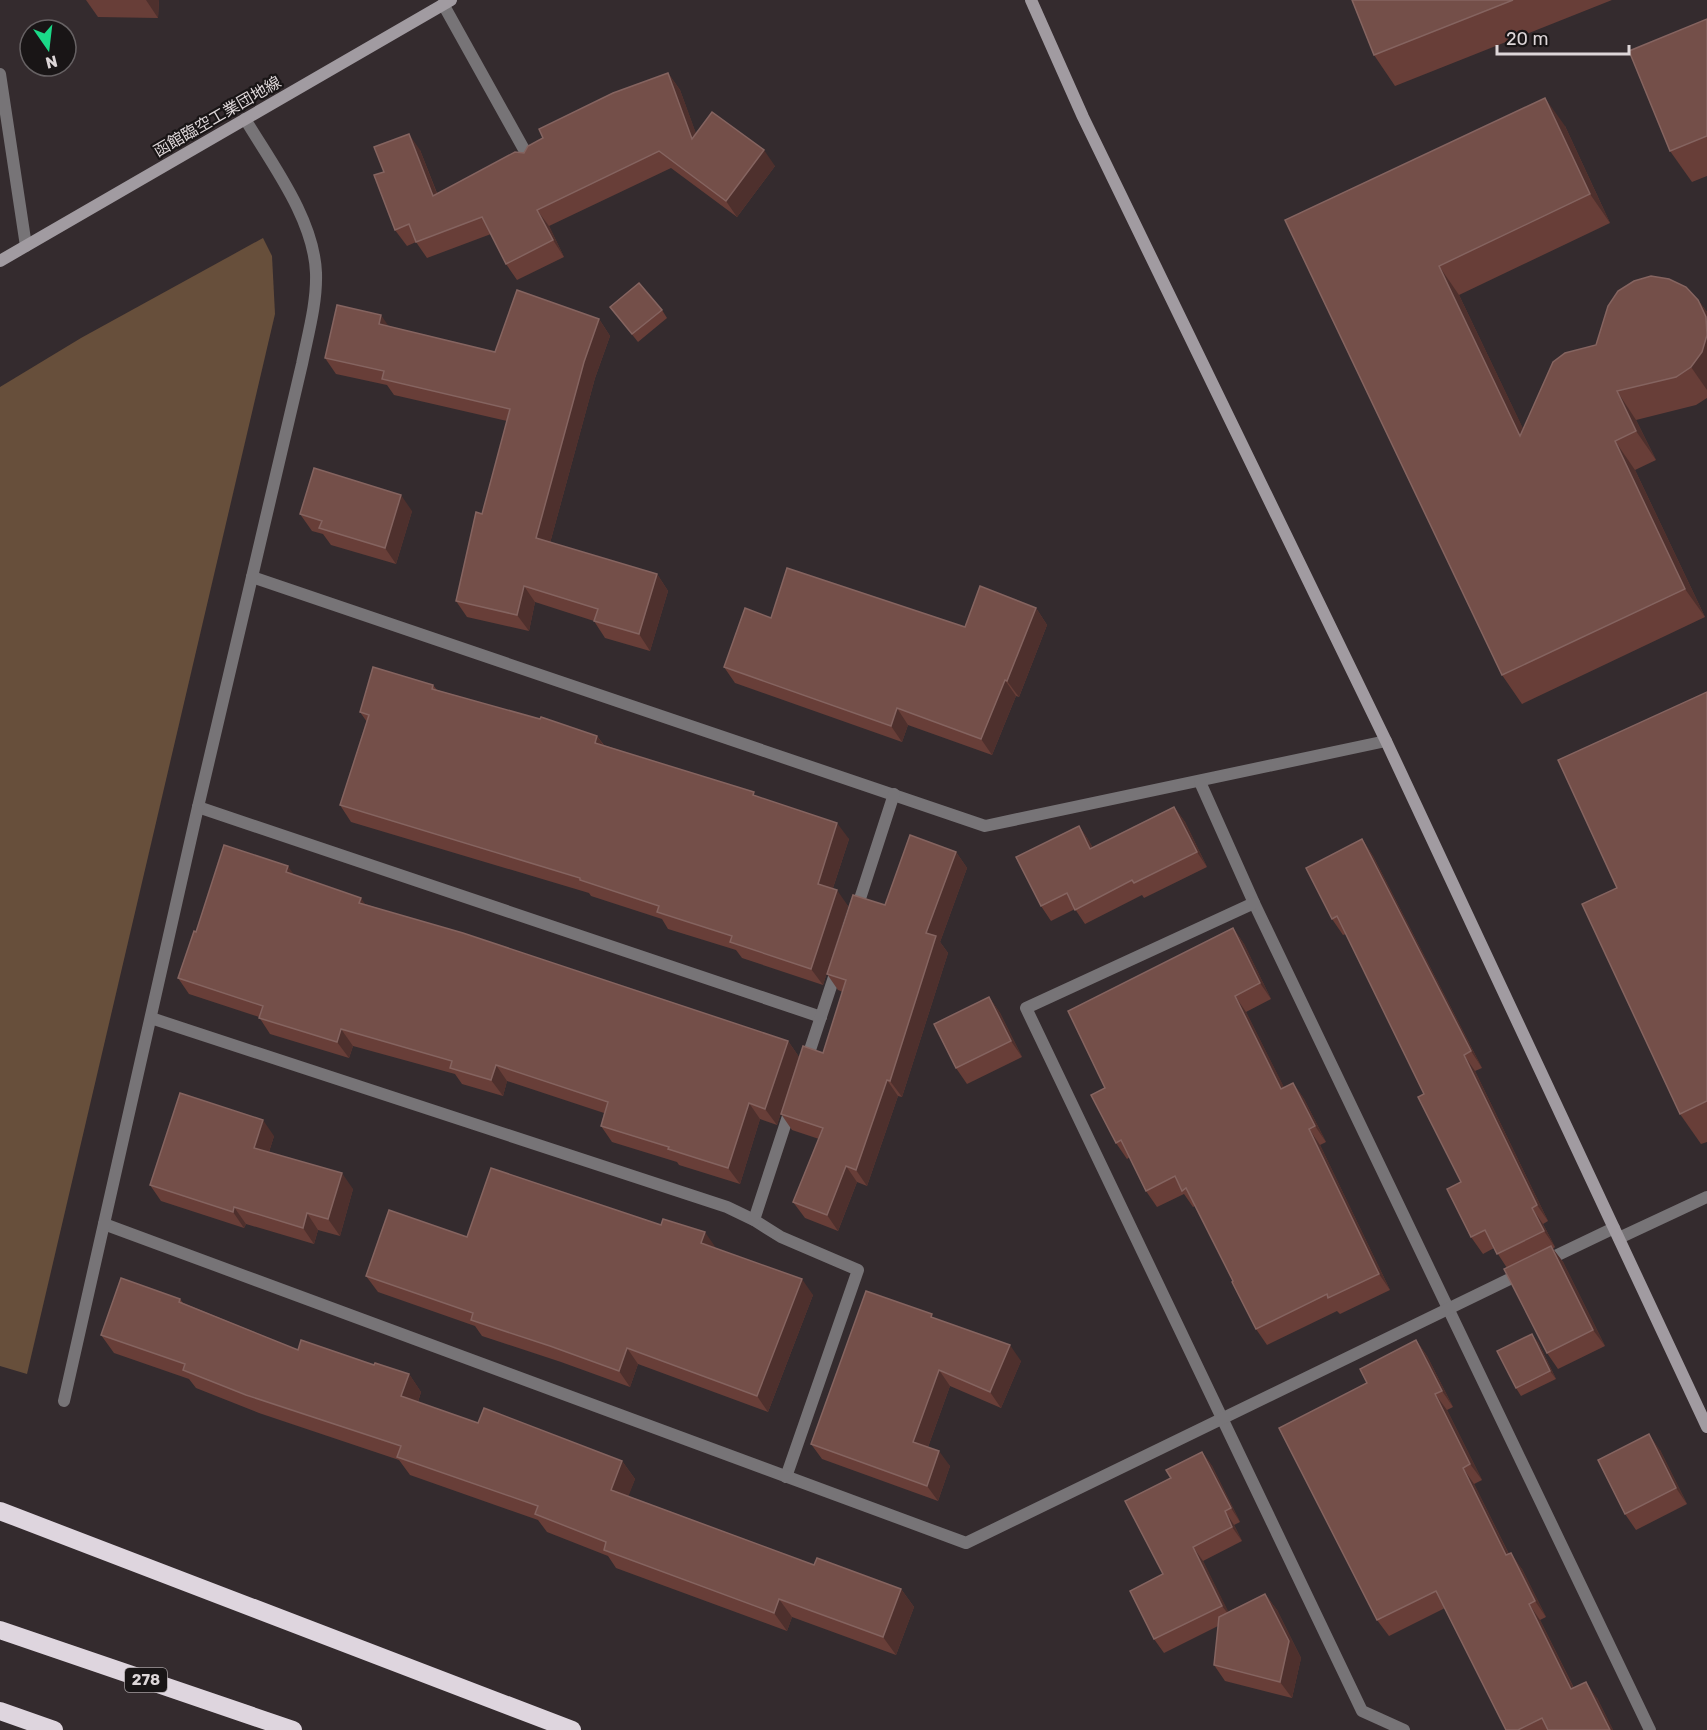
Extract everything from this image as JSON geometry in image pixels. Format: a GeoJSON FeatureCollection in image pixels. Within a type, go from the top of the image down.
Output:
{"type":"FeatureCollection","features":[{"type":"Feature","properties":{"kind":"highway"},"geometry":{"type":"LineString","coordinates":[[0,1512],[572,1730]]}},
{"type":"Feature","properties":{"kind":"highway","name":"278"},"geometry":{"type":"LineString","coordinates":[[0,1630],[293,1730]]}},
{"type":"Feature","properties":{"kind":"highway"},"geometry":{"type":"LineString","coordinates":[[0,1711],[54,1730]]}},
{"type":"Feature","properties":{"kind":"street"},"geometry":{"type":"LineString","coordinates":[[1031,0],[1083,117],[1386,741],[1707,1427]]}},
{"type":"Feature","properties":{"kind":"street"},"geometry":{"type":"LineString","coordinates":[[447,2],[531,162]]}},
{"type":"Feature","properties":{"kind":"street","name":"函館臨空工業団地線"},"geometry":{"type":"LineString","coordinates":[[0,261],[447,2]]}},
{"type":"Feature","properties":{"kind":"street"},"geometry":{"type":"LineString","coordinates":[[0,74],[26,246]]}},
{"type":"Feature","properties":{"kind":"street"},"geometry":{"type":"LineString","coordinates":[[64,1401],[198,807],[302,364],[314,302],[316,272],[309,237],[294,201],[245,119]]}},
{"type":"Feature","properties":{"kind":"street"},"geometry":{"type":"LineString","coordinates":[[252,577],[985,826],[1386,741]]}},
{"type":"Feature","properties":{"kind":"street"},"geometry":{"type":"LineString","coordinates":[[1200,782],[1254,903],[1650,1730]]}},
{"type":"Feature","properties":{"kind":"street"},"geometry":{"type":"LineString","coordinates":[[850,928],[894,794]]}},
{"type":"Feature","properties":{"kind":"street"},"geometry":{"type":"LineString","coordinates":[[198,807],[821,1017]]}},
{"type":"Feature","properties":{"kind":"street"},"geometry":{"type":"LineString","coordinates":[[1254,903],[1026,1008],[1362,1711],[1404,1730]]}},
{"type":"Feature","properties":{"kind":"street"},"geometry":{"type":"LineString","coordinates":[[802,1073],[839,961]]}},
{"type":"Feature","properties":{"kind":"street"},"geometry":{"type":"LineString","coordinates":[[151,1018],[727,1207],[781,1237],[858,1269],[786,1477]]}},
{"type":"Feature","properties":{"kind":"street"},"geometry":{"type":"LineString","coordinates":[[754,1220],[795,1096]]}},
{"type":"Feature","properties":{"kind":"street"},"geometry":{"type":"LineString","coordinates":[[104,1224],[966,1543],[1449,1309],[1617,1233],[1707,1197]]}},
{"type":"Feature","properties":{"kind":"shaded area"},"geometry":{"type":"Polygon","coordinates":[[[263,238],[272,256],[275,314],[27,1374],[0,1366],[0,387],[81,338],[263,238]]]}},
{"type":"Feature","properties":{"kind":"building"},"geometry":{"type":"Polygon","coordinates":[[[1352,0],[1513,0],[1374,55],[1352,0]]]}},
{"type":"Feature","properties":{"kind":"building"},"geometry":{"type":"Polygon","coordinates":[[[1707,19],[1707,136],[1670,151],[1629,51],[1707,19]]]}},
{"type":"Feature","properties":{"kind":"building"},"geometry":{"type":"Polygon","coordinates":[[[668,73],[692,139],[712,112],[764,150],[726,201],[659,151],[537,210],[553,240],[506,264],[482,217],[416,242],[409,224],[395,230],[374,175],[384,172],[374,147],[409,134],[433,196],[515,152],[524,153],[528,146],[543,138],[539,129],[613,93],[668,73]]]}},
{"type":"Feature","properties":{"kind":"building"},"geometry":{"type":"Polygon","coordinates":[[[1545,98],[1590,194],[1439,266],[1520,436],[1553,362],[1565,353],[1596,345],[1608,306],[1618,291],[1634,281],[1651,276],[1669,279],[1686,287],[1698,300],[1706,317],[1707,335],[1702,352],[1691,367],[1676,377],[1617,391],[1636,431],[1615,441],[1685,589],[1502,675],[1285,220],[1545,98]]]}},
{"type":"Feature","properties":{"kind":"building"},"geometry":{"type":"Polygon","coordinates":[[[639,283],[662,310],[632,334],[610,307],[639,283]]]}},
{"type":"Feature","properties":{"kind":"building"},"geometry":{"type":"Polygon","coordinates":[[[517,290],[599,319],[584,362],[536,538],[657,574],[639,634],[594,621],[598,609],[524,586],[517,615],[456,601],[476,512],[482,514],[510,409],[382,379],[384,371],[325,358],[337,305],[381,315],[379,324],[495,352],[517,290]]]}},
{"type":"Feature","properties":{"kind":"building"},"geometry":{"type":"Polygon","coordinates":[[[314,468],[401,495],[385,548],[319,528],[322,521],[300,514],[314,468]]]}},
{"type":"Feature","properties":{"kind":"building"},"geometry":{"type":"Polygon","coordinates":[[[787,568],[965,627],[980,586],[1036,608],[981,739],[897,708],[891,726],[724,667],[745,608],[771,618],[787,568]]]}},
{"type":"Feature","properties":{"kind":"building"},"geometry":{"type":"Polygon","coordinates":[[[373,667],[433,685],[432,689],[540,719],[541,717],[597,736],[595,743],[754,792],[753,795],[837,823],[818,884],[837,890],[811,969],[730,942],[732,936],[657,912],[659,906],[580,880],[580,878],[340,805],[369,715],[360,712],[373,667]]]}},
{"type":"Feature","properties":{"kind":"building"},"geometry":{"type":"Polygon","coordinates":[[[1707,692],[1707,1101],[1680,1114],[1582,904],[1617,888],[1558,760],[1707,692]]]}},
{"type":"Feature","properties":{"kind":"building"},"geometry":{"type":"Polygon","coordinates":[[[1174,807],[1197,852],[1134,883],[1132,880],[1075,910],[1067,893],[1041,906],[1016,857],[1079,826],[1090,849],[1174,807]]]}},
{"type":"Feature","properties":{"kind":"building"},"geometry":{"type":"Polygon","coordinates":[[[910,835],[956,852],[926,933],[936,936],[890,1081],[887,1080],[856,1170],[846,1166],[827,1215],[793,1202],[823,1128],[781,1114],[803,1046],[823,1053],[846,980],[827,974],[853,895],[885,905],[910,835]]]}},
{"type":"Feature","properties":{"kind":"building"},"geometry":{"type":"Polygon","coordinates":[[[1362,839],[1471,1051],[1464,1055],[1537,1205],[1532,1208],[1544,1231],[1497,1254],[1485,1230],[1471,1237],[1447,1189],[1461,1182],[1418,1097],[1424,1094],[1337,916],[1332,919],[1306,868],[1362,839]]]}},
{"type":"Feature","properties":{"kind":"building"},"geometry":{"type":"Polygon","coordinates":[[[224,845],[288,866],[286,872],[361,898],[359,903],[463,933],[788,1041],[765,1109],[749,1103],[728,1168],[601,1126],[608,1102],[496,1065],[491,1080],[450,1068],[452,1061],[341,1029],[337,1042],[259,1018],[263,1006],[178,978],[194,931],[196,932],[224,845]]]}},
{"type":"Feature","properties":{"kind":"building"},"geometry":{"type":"Polygon","coordinates":[[[1233,928],[1260,983],[1235,996],[1281,1089],[1293,1083],[1315,1126],[1309,1129],[1379,1274],[1328,1298],[1327,1294],[1256,1329],[1186,1188],[1182,1191],[1175,1176],[1146,1191],[1121,1140],[1116,1143],[1091,1095],[1105,1088],[1068,1011],[1233,928]]]}},
{"type":"Feature","properties":{"kind":"building"},"geometry":{"type":"Polygon","coordinates":[[[989,997],[1011,1041],[956,1068],[934,1024],[989,997]]]}},
{"type":"Feature","properties":{"kind":"building"},"geometry":{"type":"Polygon","coordinates":[[[180,1093],[263,1120],[254,1148],[342,1173],[328,1219],[307,1213],[303,1228],[234,1207],[233,1212],[150,1185],[180,1093]]]}},
{"type":"Feature","properties":{"kind":"building"},"geometry":{"type":"Polygon","coordinates":[[[491,1168],[661,1225],[663,1219],[705,1232],[701,1243],[802,1279],[757,1396],[627,1348],[619,1371],[471,1320],[473,1313],[366,1276],[389,1210],[467,1237],[491,1168]]]}},
{"type":"Feature","properties":{"kind":"building"},"geometry":{"type":"Polygon","coordinates":[[[1551,1246],[1593,1330],[1547,1353],[1504,1269],[1551,1246]]]}},
{"type":"Feature","properties":{"kind":"building"},"geometry":{"type":"Polygon","coordinates":[[[121,1278],[180,1299],[179,1302],[298,1350],[301,1340],[374,1365],[375,1363],[409,1374],[401,1396],[478,1423],[484,1408],[622,1461],[611,1490],[814,1565],[817,1558],[901,1589],[883,1637],[779,1599],[774,1613],[604,1550],[606,1542],[535,1514],[538,1506],[397,1457],[401,1446],[246,1395],[183,1370],[185,1364],[101,1335],[121,1278]]]}},
{"type":"Feature","properties":{"kind":"building"},"geometry":{"type":"Polygon","coordinates":[[[866,1291],[1010,1345],[990,1392],[939,1370],[913,1442],[939,1451],[927,1486],[811,1444],[866,1291]]]}},
{"type":"Feature","properties":{"kind":"building"},"geometry":{"type":"Polygon","coordinates":[[[1532,1334],[1550,1371],[1516,1388],[1497,1351],[1532,1334]]]}},
{"type":"Feature","properties":{"kind":"building"},"geometry":{"type":"Polygon","coordinates":[[[1416,1340],[1442,1391],[1435,1394],[1470,1464],[1463,1468],[1506,1555],[1511,1553],[1535,1601],[1529,1604],[1571,1689],[1586,1682],[1610,1730],[1548,1730],[1542,1718],[1518,1730],[1506,1730],[1436,1591],[1377,1620],[1279,1428],[1367,1383],[1360,1369],[1416,1340]]]}},
{"type":"Feature","properties":{"kind":"building"},"geometry":{"type":"Polygon","coordinates":[[[1649,1434],[1676,1488],[1625,1514],[1598,1460],[1649,1434]]]}},
{"type":"Feature","properties":{"kind":"building"},"geometry":{"type":"Polygon","coordinates":[[[1202,1452],[1231,1508],[1225,1511],[1232,1527],[1193,1547],[1222,1606],[1154,1639],[1130,1591],[1163,1574],[1125,1501],[1171,1478],[1166,1470],[1202,1452]]]}},
{"type":"Feature","properties":{"kind":"building"},"geometry":{"type":"Polygon","coordinates":[[[1265,1594],[1289,1641],[1280,1682],[1214,1665],[1219,1617],[1265,1594]]]}}]}
